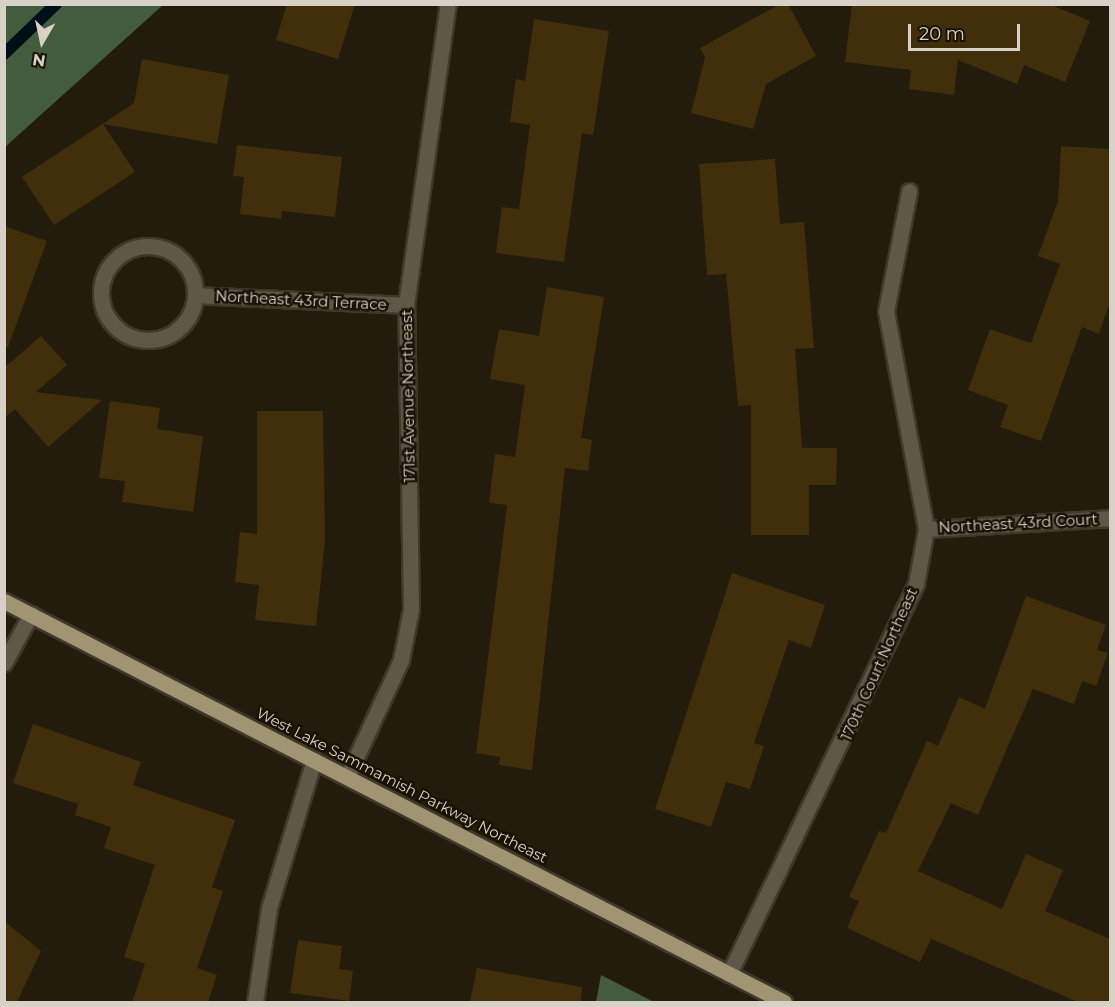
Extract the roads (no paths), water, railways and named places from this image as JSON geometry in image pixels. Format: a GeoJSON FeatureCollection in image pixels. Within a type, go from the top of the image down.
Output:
{"type":"FeatureCollection","features":[{"type":"Feature","properties":{"kind":"main road","name":"West Lake Sammamish Parkway Northeast"},"geometry":{"type":"LineString","coordinates":[[4,601],[784,1002]]}},
{"type":"Feature","properties":{"kind":"street","name":"171st Avenue Northeast"},"geometry":{"type":"LineString","coordinates":[[347,777],[401,660],[411,609],[406,305],[448,4]]}},
{"type":"Feature","properties":{"kind":"street","name":"170th Court Northeast"},"geometry":{"type":"LineString","coordinates":[[729,974],[867,694],[916,584],[926,529],[886,311],[909,191]]}},
{"type":"Feature","properties":{"kind":"street","name":"Northeast 43rd Terrace"},"geometry":{"type":"LineString","coordinates":[[150,246],[174,253],[186,264],[195,295],[183,325],[170,335],[146,340],[123,333],[110,322],[101,291],[113,261],[126,251],[150,246]]}},
{"type":"Feature","properties":{"kind":"street","name":"Northeast 43rd Terrace"},"geometry":{"type":"LineString","coordinates":[[195,295],[406,305]]}},
{"type":"Feature","properties":{"kind":"street","name":"Northeast 43rd Court"},"geometry":{"type":"LineString","coordinates":[[926,529],[1110,518]]}},
{"type":"Feature","properties":{"kind":"street"},"geometry":{"type":"LineString","coordinates":[[4,663],[30,614]]}},
{"type":"Feature","properties":{"kind":"street"},"geometry":{"type":"LineString","coordinates":[[255,1002],[269,908],[314,760]]}},
{"type":"Feature","properties":{"kind":"waterway"},"geometry":{"type":"LineString","coordinates":[[4,54],[56,4]]}}]}
